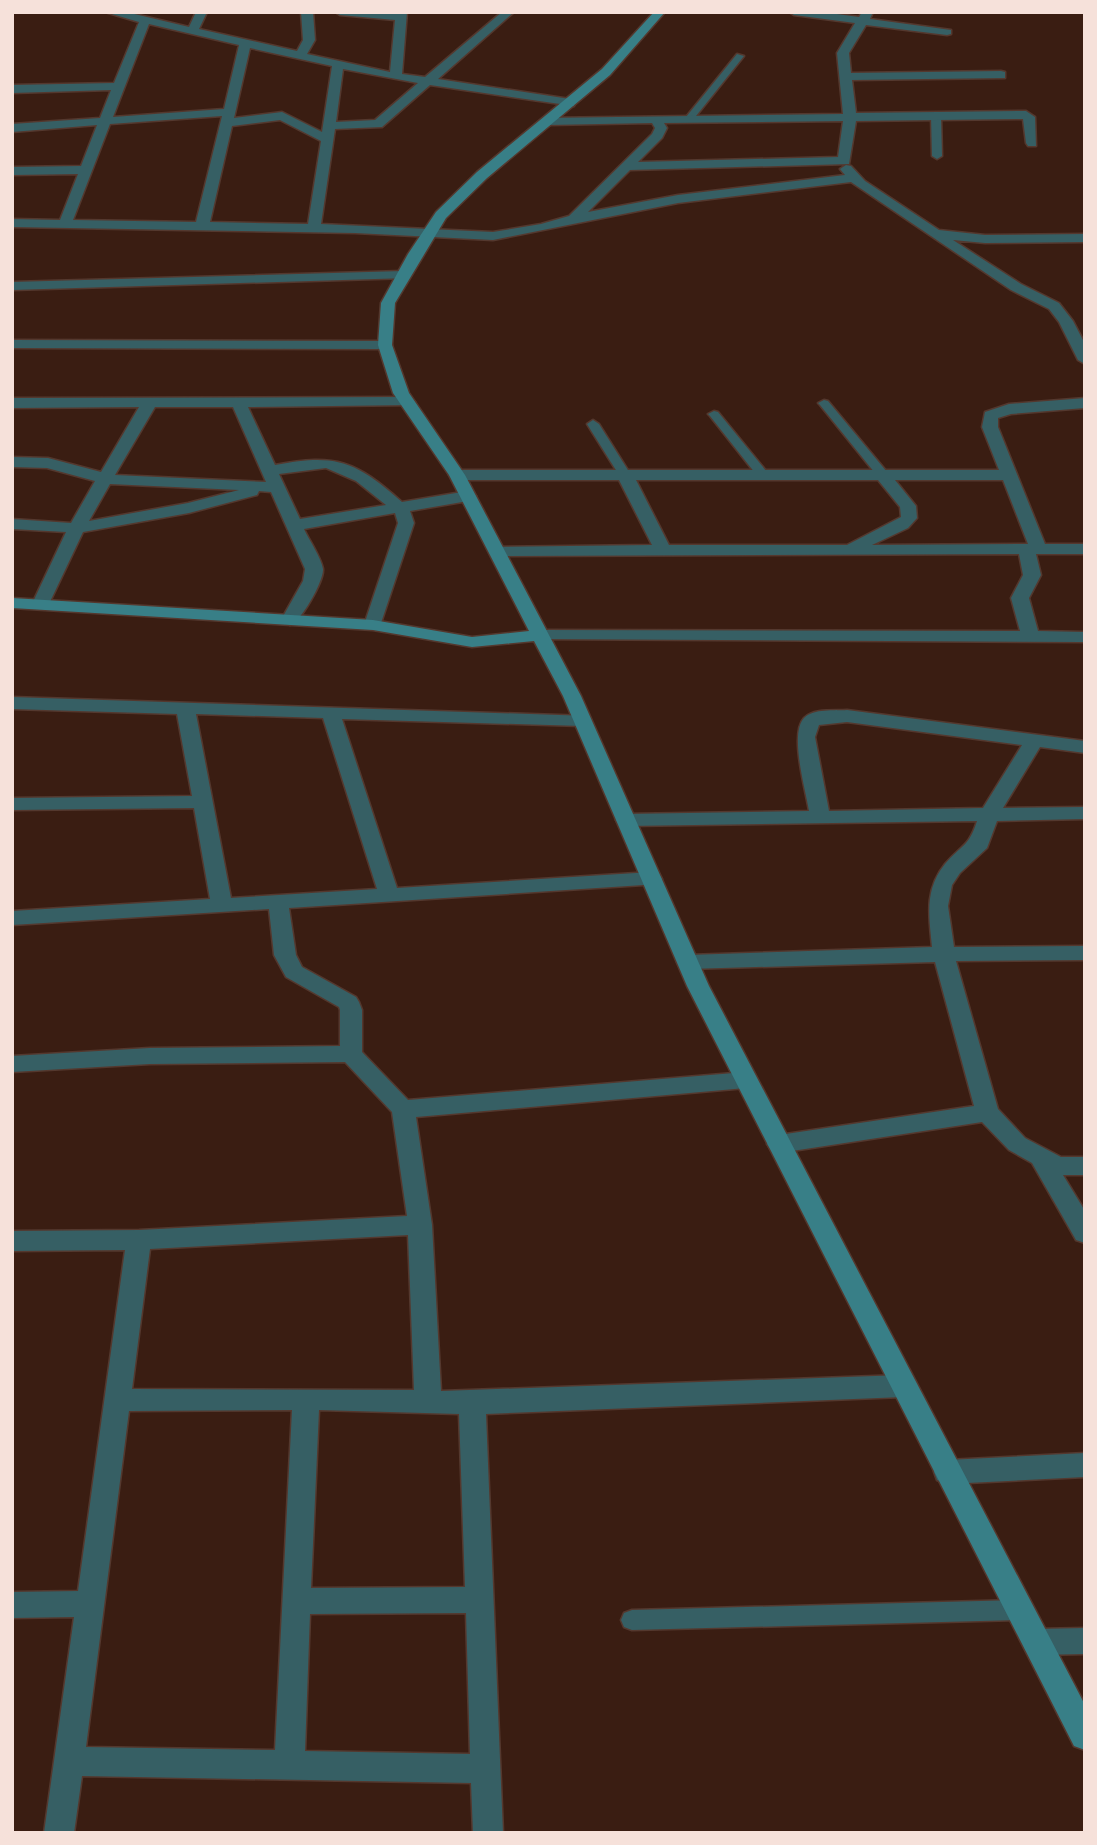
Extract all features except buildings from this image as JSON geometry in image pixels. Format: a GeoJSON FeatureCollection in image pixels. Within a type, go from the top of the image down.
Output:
{"type":"FeatureCollection","features":[{"type":"Feature","properties":{"kind":"street"},"geometry":{"type":"LineString","coordinates":[[110,12],[338,65],[570,103]]}},
{"type":"Feature","properties":{"kind":"street"},"geometry":{"type":"LineString","coordinates":[[300,57],[309,40],[307,12]]}},
{"type":"Feature","properties":{"kind":"street"},"geometry":{"type":"LineString","coordinates":[[340,12],[400,15],[396,76]]}},
{"type":"Feature","properties":{"kind":"street"},"geometry":{"type":"LineString","coordinates":[[15,125],[282,116],[326,132],[378,124],[509,12]]}},
{"type":"Feature","properties":{"kind":"street"},"geometry":{"type":"LineString","coordinates":[[660,12],[606,72],[482,175],[442,215],[388,303],[385,345],[401,393],[457,475],[582,720],[688,962],[746,1080],[1085,1735]]}},
{"type":"Feature","properties":{"kind":"street"},"geometry":{"type":"LineString","coordinates":[[794,12],[864,17],[947,32]]}},
{"type":"Feature","properties":{"kind":"street"},"geometry":{"type":"LineString","coordinates":[[192,31],[205,13]]}},
{"type":"Feature","properties":{"kind":"street"},"geometry":{"type":"LineString","coordinates":[[864,17],[843,53],[850,117],[844,161],[847,171],[853,178],[1016,288],[1054,306],[1080,338],[1085,360]]}},
{"type":"Feature","properties":{"kind":"street"},"geometry":{"type":"LineString","coordinates":[[65,223],[145,20]]}},
{"type":"Feature","properties":{"kind":"street"},"geometry":{"type":"LineString","coordinates":[[202,226],[245,43]]}},
{"type":"Feature","properties":{"kind":"street"},"geometry":{"type":"LineString","coordinates":[[314,228],[326,132],[338,65]]}},
{"type":"Feature","properties":{"kind":"street"},"geometry":{"type":"LineString","coordinates":[[845,77],[1001,75]]}},
{"type":"Feature","properties":{"kind":"street"},"geometry":{"type":"LineString","coordinates":[[12,89],[119,86]]}},
{"type":"Feature","properties":{"kind":"street"},"geometry":{"type":"LineString","coordinates":[[548,121],[1026,115],[1032,144]]}},
{"type":"Feature","properties":{"kind":"street"},"geometry":{"type":"LineString","coordinates":[[572,219],[630,166],[660,131],[655,120]]}},
{"type":"Feature","properties":{"kind":"street"},"geometry":{"type":"LineString","coordinates":[[630,166],[844,161]]}},
{"type":"Feature","properties":{"kind":"street"},"geometry":{"type":"LineString","coordinates":[[12,171],[86,170]]}},
{"type":"Feature","properties":{"kind":"street"},"geometry":{"type":"LineString","coordinates":[[12,223],[314,228],[493,236],[678,200],[853,178]]}},
{"type":"Feature","properties":{"kind":"street"},"geometry":{"type":"LineString","coordinates":[[934,232],[985,239],[1085,237]]}},
{"type":"Feature","properties":{"kind":"street"},"geometry":{"type":"LineString","coordinates":[[12,286],[403,275]]}},
{"type":"Feature","properties":{"kind":"street"},"geometry":{"type":"LineString","coordinates":[[12,344],[385,345]]}},
{"type":"Feature","properties":{"kind":"street"},"geometry":{"type":"LineString","coordinates":[[41,604],[76,527],[150,402]]}},
{"type":"Feature","properties":{"kind":"street"},"geometry":{"type":"LineString","coordinates":[[238,402],[271,482],[296,526],[314,569],[312,581],[290,620]]}},
{"type":"Feature","properties":{"kind":"street"},"geometry":{"type":"LineString","coordinates":[[12,403],[407,402]]}},
{"type":"Feature","properties":{"kind":"street"},"geometry":{"type":"LineString","coordinates":[[1031,637],[1020,598],[1032,575],[1032,549],[1010,475],[990,427],[990,415],[1009,409],[1085,403]]}},
{"type":"Feature","properties":{"kind":"street"},"geometry":{"type":"LineString","coordinates":[[12,462],[48,463],[106,479],[271,482]]}},
{"type":"Feature","properties":{"kind":"street"},"geometry":{"type":"LineString","coordinates":[[12,524],[76,527],[189,508],[271,482],[309,464],[330,463],[343,466],[399,508],[407,523],[373,625]]}},
{"type":"Feature","properties":{"kind":"street"},"geometry":{"type":"LineString","coordinates":[[457,475],[1010,475]]}},
{"type":"Feature","properties":{"kind":"street"},"geometry":{"type":"LineString","coordinates":[[625,475],[663,551]]}},
{"type":"Feature","properties":{"kind":"street"},"geometry":{"type":"LineString","coordinates":[[849,550],[909,518],[908,506],[883,475]]}},
{"type":"Feature","properties":{"kind":"street"},"geometry":{"type":"LineString","coordinates":[[296,526],[468,496]]}},
{"type":"Feature","properties":{"kind":"street"},"geometry":{"type":"LineString","coordinates":[[497,551],[1085,549]]}},
{"type":"Feature","properties":{"kind":"street"},"geometry":{"type":"LineString","coordinates":[[12,603],[373,625],[472,642],[539,635],[1085,637]]}},
{"type":"Feature","properties":{"kind":"street"},"geometry":{"type":"LineString","coordinates":[[12,703],[582,720]]}},
{"type":"Feature","properties":{"kind":"street"},"geometry":{"type":"LineString","coordinates":[[185,708],[222,905]]}},
{"type":"Feature","properties":{"kind":"street"},"geometry":{"type":"LineString","coordinates":[[330,712],[389,895]]}},
{"type":"Feature","properties":{"kind":"street"},"geometry":{"type":"LineString","coordinates":[[820,817],[806,737],[811,722],[820,717],[847,716],[1085,747]]}},
{"type":"Feature","properties":{"kind":"street"},"geometry":{"type":"LineString","coordinates":[[1032,742],[989,815],[980,843],[953,868],[942,885],[938,906],[944,955],[987,1113],[1017,1144],[1058,1166],[1085,1166]]}},
{"type":"Feature","properties":{"kind":"street"},"geometry":{"type":"LineString","coordinates":[[12,804],[203,802]]}},
{"type":"Feature","properties":{"kind":"street"},"geometry":{"type":"LineString","coordinates":[[626,820],[1085,813]]}},
{"type":"Feature","properties":{"kind":"street"},"geometry":{"type":"LineString","coordinates":[[12,918],[652,879]]}},
{"type":"Feature","properties":{"kind":"street"},"geometry":{"type":"LineString","coordinates":[[278,902],[285,955],[294,972],[339,994],[348,1002],[351,1010],[351,1054],[404,1109],[420,1225],[428,1402]]}},
{"type":"Feature","properties":{"kind":"street"},"geometry":{"type":"LineString","coordinates":[[688,962],[1085,953]]}},
{"type":"Feature","properties":{"kind":"street"},"geometry":{"type":"LineString","coordinates":[[12,1064],[150,1056],[351,1054]]}},
{"type":"Feature","properties":{"kind":"street"},"geometry":{"type":"LineString","coordinates":[[404,1109],[746,1080]]}},
{"type":"Feature","properties":{"kind":"street"},"geometry":{"type":"LineString","coordinates":[[779,1144],[987,1113]]}},
{"type":"Feature","properties":{"kind":"street"},"geometry":{"type":"LineString","coordinates":[[1040,1156],[1085,1233]]}},
{"type":"Feature","properties":{"kind":"street"},"geometry":{"type":"LineString","coordinates":[[12,1241],[139,1240],[420,1225]]}},
{"type":"Feature","properties":{"kind":"street"},"geometry":{"type":"LineString","coordinates":[[59,1833],[139,1240]]}},
{"type":"Feature","properties":{"kind":"street"},"geometry":{"type":"LineString","coordinates":[[116,1400],[306,1399],[472,1403],[903,1386]]}},
{"type":"Feature","properties":{"kind":"street"},"geometry":{"type":"LineString","coordinates":[[289,1765],[306,1399]]}},
{"type":"Feature","properties":{"kind":"street"},"geometry":{"type":"LineString","coordinates":[[472,1403],[488,1833]]}},
{"type":"Feature","properties":{"kind":"street"},"geometry":{"type":"LineString","coordinates":[[947,1472],[1085,1465]]}},
{"type":"Feature","properties":{"kind":"street"},"geometry":{"type":"LineString","coordinates":[[297,1601],[479,1600]]}},
{"type":"Feature","properties":{"kind":"street"},"geometry":{"type":"LineString","coordinates":[[12,1605],[89,1604]]}},
{"type":"Feature","properties":{"kind":"street"},"geometry":{"type":"LineString","coordinates":[[1036,1642],[1085,1641]]}},
{"type":"Feature","properties":{"kind":"street"},"geometry":{"type":"LineString","coordinates":[[69,1761],[486,1769]]}},
{"type":"Feature","properties":{"kind":"lane"},"geometry":{"type":"LineString","coordinates":[[689,119],[740,57]]}},
{"type":"Feature","properties":{"kind":"lane"},"geometry":{"type":"LineString","coordinates":[[936,116],[937,156]]}},
{"type":"Feature","properties":{"kind":"lane"},"geometry":{"type":"LineString","coordinates":[[824,403],[883,475]]}},
{"type":"Feature","properties":{"kind":"lane"},"geometry":{"type":"LineString","coordinates":[[714,414],[763,475]]}},
{"type":"Feature","properties":{"kind":"lane"},"geometry":{"type":"LineString","coordinates":[[593,425],[625,475]]}},
{"type":"Feature","properties":{"kind":"lane"},"geometry":{"type":"LineString","coordinates":[[632,1620],[1020,1610]]}}]}
